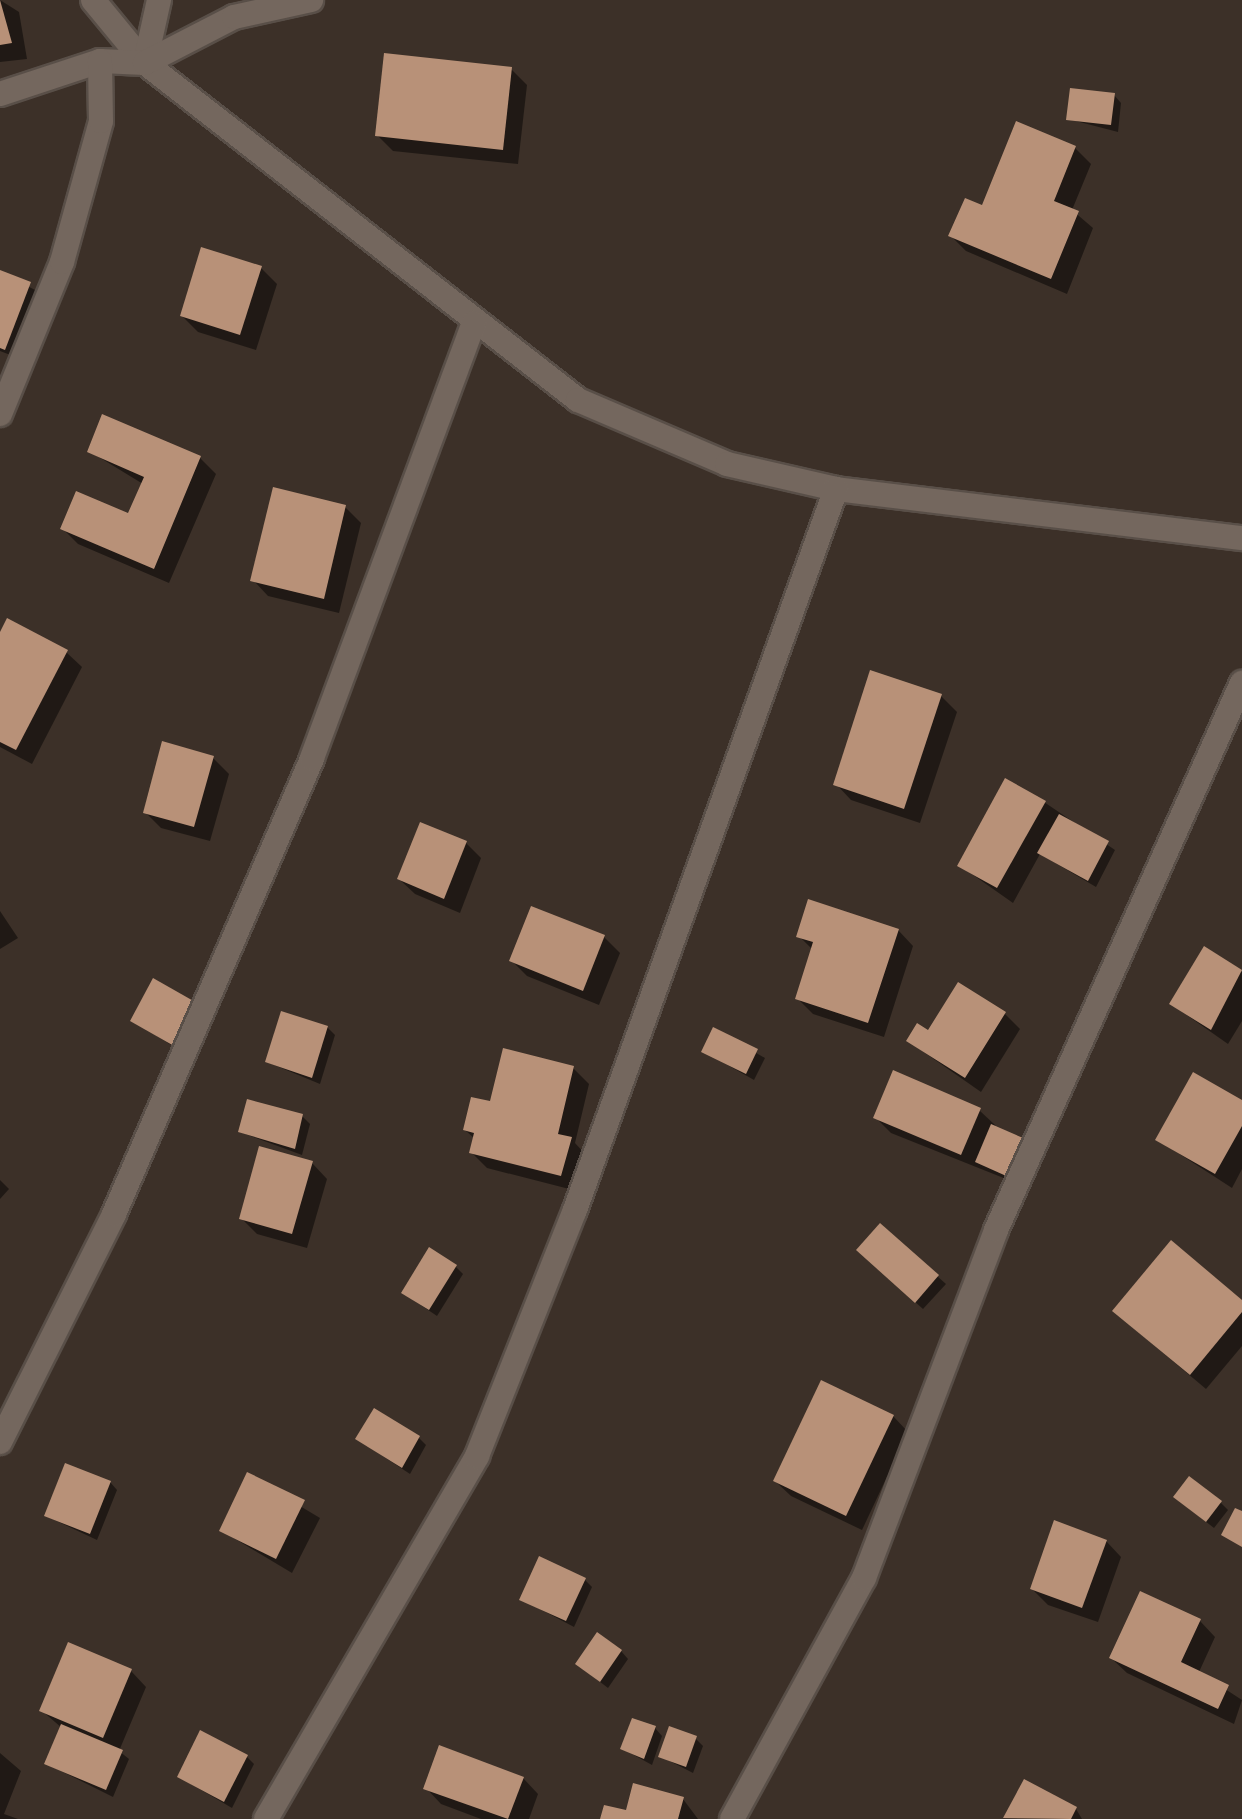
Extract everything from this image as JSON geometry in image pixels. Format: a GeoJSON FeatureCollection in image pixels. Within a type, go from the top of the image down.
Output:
{"type":"FeatureCollection","features":[{"type":"Feature","properties":{"kind":"street"},"geometry":{"type":"LineString","coordinates":[[93,0],[145,63],[378,238],[474,323],[578,400],[727,464],[836,489],[1242,538]]}},
{"type":"Feature","properties":{"kind":"street"},"geometry":{"type":"LineString","coordinates":[[145,63],[159,0]]}},
{"type":"Feature","properties":{"kind":"street"},"geometry":{"type":"LineString","coordinates":[[0,94],[100,61],[145,63],[234,17],[311,0]]}},
{"type":"Feature","properties":{"kind":"street"},"geometry":{"type":"LineString","coordinates":[[0,414],[62,262],[101,121],[100,61]]}},
{"type":"Feature","properties":{"kind":"street"},"geometry":{"type":"LineString","coordinates":[[0,1442],[114,1214],[312,758],[474,323]]}},
{"type":"Feature","properties":{"kind":"street"},"geometry":{"type":"LineString","coordinates":[[266,1819],[477,1456],[575,1210],[836,489]]}},
{"type":"Feature","properties":{"kind":"street"},"geometry":{"type":"LineString","coordinates":[[732,1819],[864,1578],[996,1230],[1242,683]]}},
{"type":"Feature","properties":{"kind":"building"},"geometry":{"type":"Polygon","coordinates":[[[0,0],[12,43],[0,45],[0,0]]]}},
{"type":"Feature","properties":{"kind":"building"},"geometry":{"type":"Polygon","coordinates":[[[384,53],[512,67],[503,150],[375,136],[384,53]]]}},
{"type":"Feature","properties":{"kind":"building"},"geometry":{"type":"Polygon","coordinates":[[[1070,88],[1115,93],[1111,125],[1066,120],[1070,88]]]}},
{"type":"Feature","properties":{"kind":"building"},"geometry":{"type":"Polygon","coordinates":[[[1016,121],[1076,146],[1054,201],[1079,211],[1051,279],[948,236],[965,198],[982,205],[1016,121]]]}},
{"type":"Feature","properties":{"kind":"building"},"geometry":{"type":"Polygon","coordinates":[[[201,247],[262,266],[240,335],[180,316],[201,247]]]}},
{"type":"Feature","properties":{"kind":"building"},"geometry":{"type":"Polygon","coordinates":[[[0,270],[31,282],[5,350],[0,348],[0,270]]]}},
{"type":"Feature","properties":{"kind":"building"},"geometry":{"type":"Polygon","coordinates":[[[102,414],[201,456],[154,569],[60,529],[76,491],[128,513],[144,477],[87,452],[102,414]]]}},
{"type":"Feature","properties":{"kind":"building"},"geometry":{"type":"Polygon","coordinates":[[[273,487],[346,505],[324,599],[250,581],[273,487]]]}},
{"type":"Feature","properties":{"kind":"building"},"geometry":{"type":"Polygon","coordinates":[[[7,618],[68,650],[16,750],[0,742],[0,632],[7,618]]]}},
{"type":"Feature","properties":{"kind":"building"},"geometry":{"type":"Polygon","coordinates":[[[870,670],[942,694],[904,809],[833,785],[870,670]]]}},
{"type":"Feature","properties":{"kind":"building"},"geometry":{"type":"Polygon","coordinates":[[[162,741],[214,756],[194,827],[143,813],[162,741]]]}},
{"type":"Feature","properties":{"kind":"building"},"geometry":{"type":"Polygon","coordinates":[[[1005,778],[1046,801],[997,888],[957,866],[1005,778]]]}},
{"type":"Feature","properties":{"kind":"building"},"geometry":{"type":"Polygon","coordinates":[[[1059,814],[1109,841],[1088,881],[1037,853],[1059,814]]]}},
{"type":"Feature","properties":{"kind":"building"},"geometry":{"type":"Polygon","coordinates":[[[420,822],[467,841],[444,899],[397,879],[420,822]]]}},
{"type":"Feature","properties":{"kind":"building"},"geometry":{"type":"Polygon","coordinates":[[[808,899],[899,929],[868,1023],[795,999],[813,942],[796,937],[808,899]]]}},
{"type":"Feature","properties":{"kind":"building"},"geometry":{"type":"Polygon","coordinates":[[[531,906],[605,935],[583,991],[509,961],[531,906]]]}},
{"type":"Feature","properties":{"kind":"building"},"geometry":{"type":"Polygon","coordinates":[[[1204,946],[1242,970],[1211,1030],[1169,1004],[1204,946]]]}},
{"type":"Feature","properties":{"kind":"building"},"geometry":{"type":"Polygon","coordinates":[[[153,978],[197,1003],[174,1046],[130,1021],[153,978]]]}},
{"type":"Feature","properties":{"kind":"building"},"geometry":{"type":"Polygon","coordinates":[[[958,982],[1006,1012],[965,1078],[906,1041],[917,1023],[928,1030],[958,982]]]}},
{"type":"Feature","properties":{"kind":"building"},"geometry":{"type":"Polygon","coordinates":[[[281,1011],[328,1026],[312,1078],[265,1062],[281,1011]]]}},
{"type":"Feature","properties":{"kind":"building"},"geometry":{"type":"Polygon","coordinates":[[[713,1027],[758,1049],[746,1074],[701,1052],[713,1027]]]}},
{"type":"Feature","properties":{"kind":"building"},"geometry":{"type":"Polygon","coordinates":[[[503,1048],[574,1066],[558,1134],[572,1137],[561,1176],[469,1153],[474,1133],[463,1130],[471,1097],[490,1101],[503,1048]]]}},
{"type":"Feature","properties":{"kind":"building"},"geometry":{"type":"Polygon","coordinates":[[[893,1070],[981,1108],[961,1155],[873,1118],[893,1070]]]}},
{"type":"Feature","properties":{"kind":"building"},"geometry":{"type":"Polygon","coordinates":[[[1193,1072],[1242,1100],[1242,1126],[1215,1174],[1155,1140],[1193,1072]]]}},
{"type":"Feature","properties":{"kind":"building"},"geometry":{"type":"Polygon","coordinates":[[[247,1099],[303,1114],[295,1149],[238,1132],[247,1099]]]}},
{"type":"Feature","properties":{"kind":"building"},"geometry":{"type":"Polygon","coordinates":[[[991,1124],[1030,1141],[1013,1179],[975,1162],[991,1124]]]}},
{"type":"Feature","properties":{"kind":"building"},"geometry":{"type":"Polygon","coordinates":[[[259,1146],[313,1161],[292,1234],[239,1219],[259,1146]]]}},
{"type":"Feature","properties":{"kind":"building"},"geometry":{"type":"Polygon","coordinates":[[[880,1223],[939,1275],[915,1303],[856,1250],[880,1223]]]}},
{"type":"Feature","properties":{"kind":"building"},"geometry":{"type":"Polygon","coordinates":[[[1171,1240],[1242,1300],[1242,1312],[1190,1375],[1112,1311],[1171,1240]]]}},
{"type":"Feature","properties":{"kind":"building"},"geometry":{"type":"Polygon","coordinates":[[[429,1247],[457,1265],[429,1310],[401,1293],[429,1247]]]}},
{"type":"Feature","properties":{"kind":"building"},"geometry":{"type":"Polygon","coordinates":[[[821,1380],[894,1415],[846,1516],[773,1481],[821,1380]]]}},
{"type":"Feature","properties":{"kind":"building"},"geometry":{"type":"Polygon","coordinates":[[[374,1408],[420,1436],[402,1468],[355,1439],[374,1408]]]}},
{"type":"Feature","properties":{"kind":"building"},"geometry":{"type":"Polygon","coordinates":[[[65,1463],[111,1481],[90,1534],[44,1516],[65,1463]]]}},
{"type":"Feature","properties":{"kind":"building"},"geometry":{"type":"Polygon","coordinates":[[[247,1472],[305,1500],[276,1559],[219,1531],[247,1472]]]}},
{"type":"Feature","properties":{"kind":"building"},"geometry":{"type":"Polygon","coordinates":[[[1189,1476],[1222,1501],[1206,1522],[1173,1497],[1189,1476]]]}},
{"type":"Feature","properties":{"kind":"building"},"geometry":{"type":"Polygon","coordinates":[[[1235,1508],[1242,1511],[1242,1547],[1221,1535],[1235,1508]]]}},
{"type":"Feature","properties":{"kind":"building"},"geometry":{"type":"Polygon","coordinates":[[[1054,1520],[1107,1540],[1082,1608],[1030,1589],[1054,1520]]]}},
{"type":"Feature","properties":{"kind":"building"},"geometry":{"type":"Polygon","coordinates":[[[539,1556],[586,1578],[566,1621],[519,1600],[539,1556]]]}},
{"type":"Feature","properties":{"kind":"building"},"geometry":{"type":"Polygon","coordinates":[[[1140,1591],[1201,1619],[1181,1662],[1229,1685],[1218,1709],[1109,1658],[1140,1591]]]}},
{"type":"Feature","properties":{"kind":"building"},"geometry":{"type":"Polygon","coordinates":[[[597,1632],[622,1650],[600,1682],[575,1664],[597,1632]]]}},
{"type":"Feature","properties":{"kind":"building"},"geometry":{"type":"Polygon","coordinates":[[[68,1642],[132,1669],[103,1738],[39,1711],[68,1642]]]}},
{"type":"Feature","properties":{"kind":"building"},"geometry":{"type":"Polygon","coordinates":[[[632,1718],[656,1726],[644,1759],[620,1749],[632,1718]]]}},
{"type":"Feature","properties":{"kind":"building"},"geometry":{"type":"Polygon","coordinates":[[[61,1724],[123,1750],[106,1790],[44,1764],[61,1724]]]}},
{"type":"Feature","properties":{"kind":"building"},"geometry":{"type":"Polygon","coordinates":[[[669,1726],[697,1736],[686,1767],[658,1757],[669,1726]]]}},
{"type":"Feature","properties":{"kind":"building"},"geometry":{"type":"Polygon","coordinates":[[[200,1730],[248,1755],[224,1802],[177,1777],[200,1730]]]}},
{"type":"Feature","properties":{"kind":"building"},"geometry":{"type":"Polygon","coordinates":[[[439,1745],[524,1777],[508,1819],[423,1789],[439,1745]]]}},
{"type":"Feature","properties":{"kind":"building"},"geometry":{"type":"Polygon","coordinates":[[[1024,1779],[1077,1807],[1071,1819],[1003,1818],[1024,1779]]]}},
{"type":"Feature","properties":{"kind":"building"},"geometry":{"type":"Polygon","coordinates":[[[633,1783],[684,1797],[678,1819],[600,1819],[604,1805],[626,1810],[633,1783]]]}}]}
